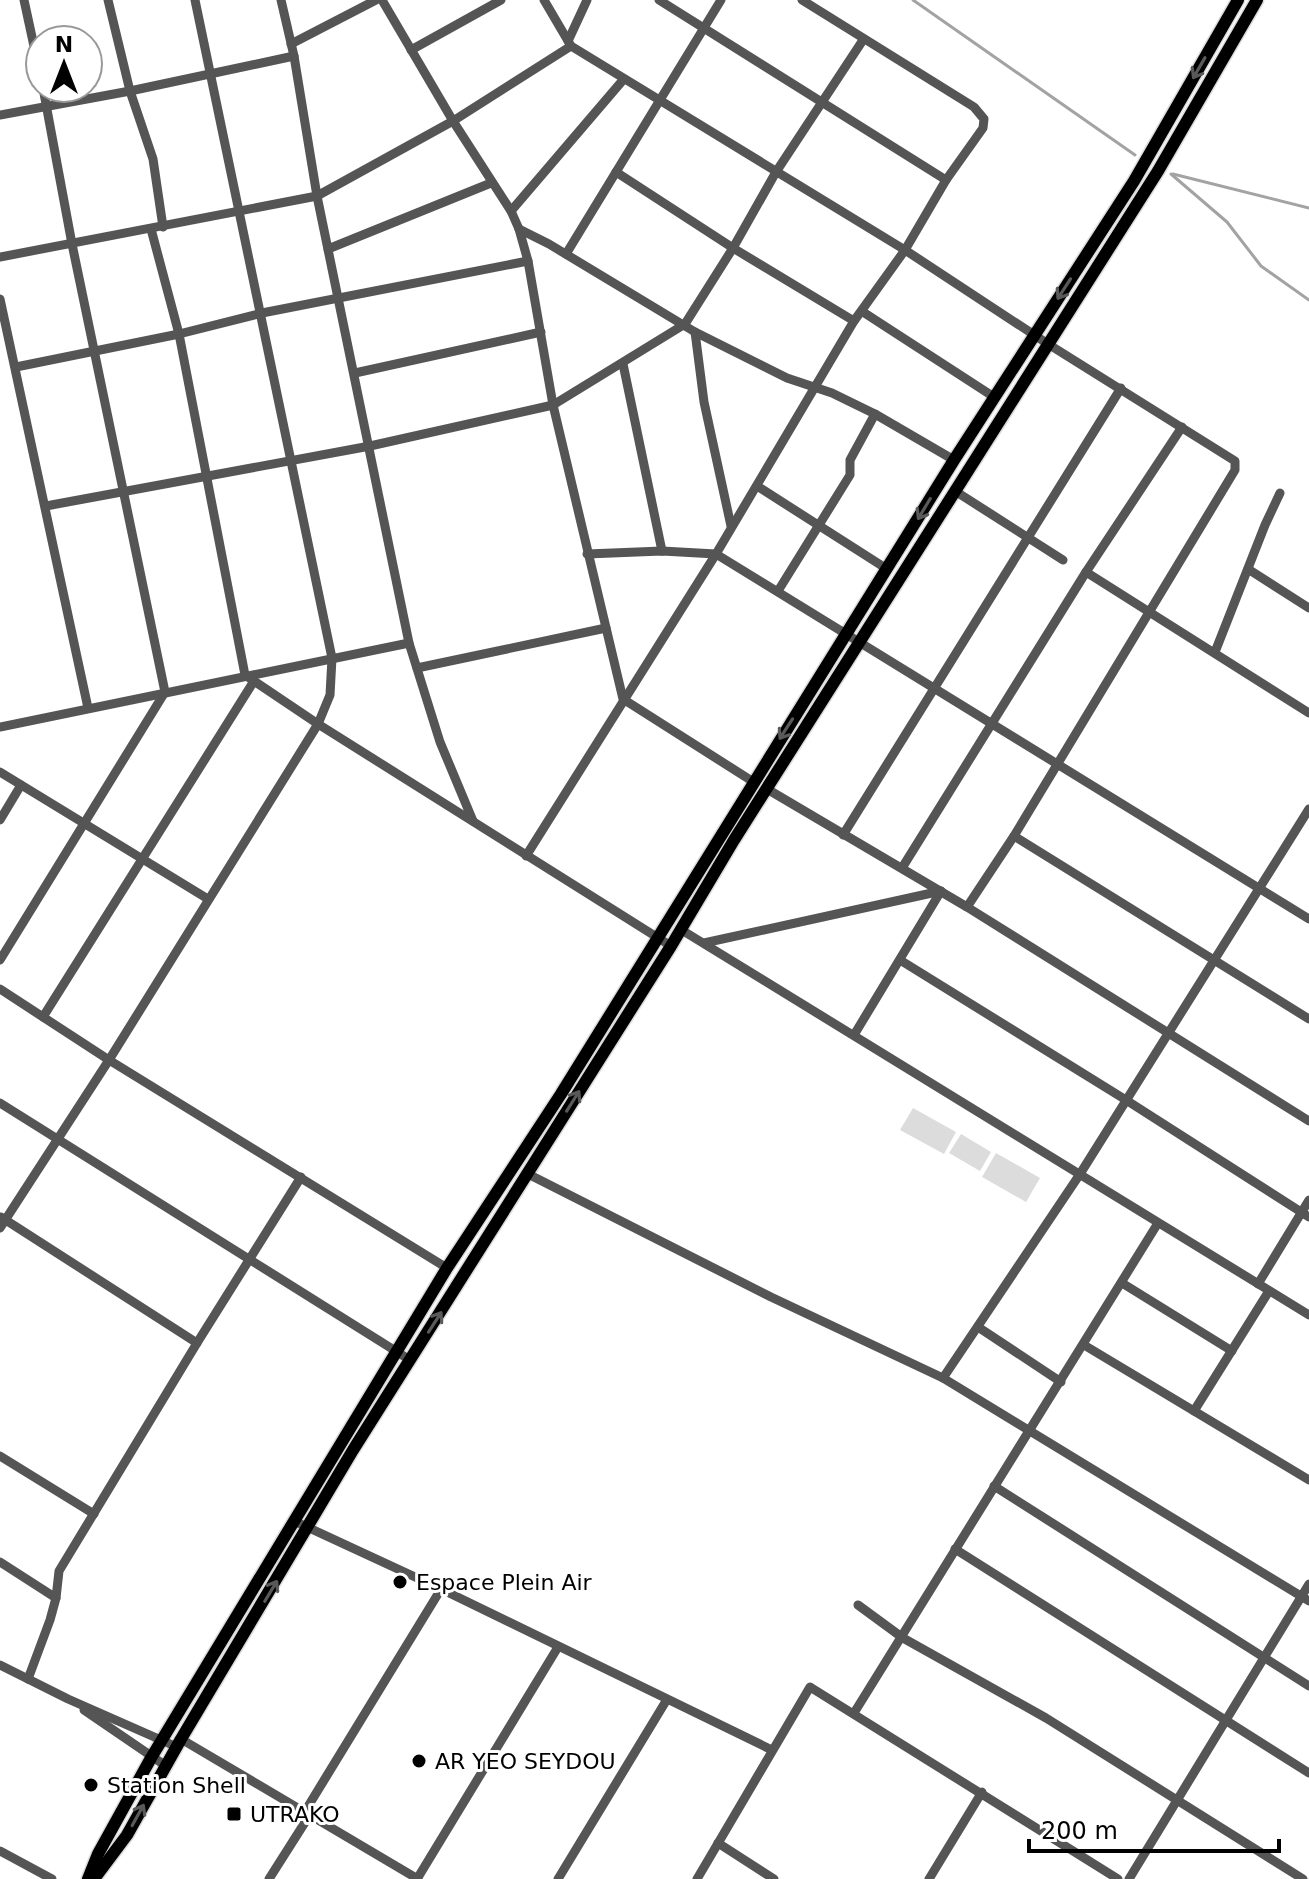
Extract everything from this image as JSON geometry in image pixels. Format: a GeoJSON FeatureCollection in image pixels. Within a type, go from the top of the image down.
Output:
{"type":"FeatureCollection","features":[{"type":"Feature","properties":{"kind":"highway"},"geometry":{"type":"LineString","coordinates":[[91,1879],[98,1854],[151,1758],[447,1268],[561,1094],[752,781],[1134,181],[1238,0]]}},
{"type":"Feature","properties":{"kind":"highway"},"geometry":{"type":"LineString","coordinates":[[91,1879],[127,1835],[353,1450],[1158,171],[1257,0]]}},
{"type":"Feature","properties":{"kind":"street"},"geometry":{"type":"LineString","coordinates":[[24,0],[29,24]]}},
{"type":"Feature","properties":{"kind":"street"},"geometry":{"type":"LineString","coordinates":[[108,0],[130,91],[153,159],[163,227]]}},
{"type":"Feature","properties":{"kind":"street"},"geometry":{"type":"LineString","coordinates":[[195,0],[332,658],[330,695],[318,724],[109,1060],[2,1222],[197,1343]]}},
{"type":"Feature","properties":{"kind":"street"},"geometry":{"type":"LineString","coordinates":[[281,0],[294,56],[317,196],[409,643],[440,742],[473,821]]}},
{"type":"Feature","properties":{"kind":"street"},"geometry":{"type":"LineString","coordinates":[[291,44],[379,0],[411,50],[511,211],[519,229],[528,261],[553,405],[623,699],[752,781]]}},
{"type":"Feature","properties":{"kind":"street"},"geometry":{"type":"LineString","coordinates":[[411,50],[501,0]]}},
{"type":"Feature","properties":{"kind":"street"},"geometry":{"type":"LineString","coordinates":[[544,0],[569,43],[623,80],[905,250],[1048,344],[1228,454],[1236,466],[1014,836],[967,907]]}},
{"type":"Feature","properties":{"kind":"street"},"geometry":{"type":"LineString","coordinates":[[0,257],[317,196],[453,121],[569,43],[587,0]]}},
{"type":"Feature","properties":{"kind":"street"},"geometry":{"type":"LineString","coordinates":[[659,0],[823,100],[946,180]]}},
{"type":"Feature","properties":{"kind":"street"},"geometry":{"type":"LineString","coordinates":[[566,254],[721,0]]}},
{"type":"Feature","properties":{"kind":"street"},"geometry":{"type":"LineString","coordinates":[[526,856],[716,554],[854,321],[905,250],[946,180],[983,128],[984,119],[974,107],[802,0]]}},
{"type":"Feature","properties":{"kind":"street"},"geometry":{"type":"LineString","coordinates":[[46,506],[370,446],[553,405],[685,324],[776,172],[863,40]]}},
{"type":"Feature","properties":{"kind":"street"},"geometry":{"type":"LineString","coordinates":[[0,115],[294,56]]}},
{"type":"Feature","properties":{"kind":"street"},"geometry":{"type":"LineString","coordinates":[[511,211],[623,80]]}},
{"type":"Feature","properties":{"kind":"street"},"geometry":{"type":"LineString","coordinates":[[0,960],[165,692],[72,244],[46,104]]}},
{"type":"Feature","properties":{"kind":"street"},"geometry":{"type":"LineString","coordinates":[[616,172],[854,321]]}},
{"type":"Feature","properties":{"kind":"street"},"geometry":{"type":"LineString","coordinates":[[328,249],[491,183]]}},
{"type":"Feature","properties":{"kind":"street"},"geometry":{"type":"LineString","coordinates":[[43,1017],[249,678],[179,334],[151,229]]}},
{"type":"Feature","properties":{"kind":"street"},"geometry":{"type":"LineString","coordinates":[[519,229],[695,332],[787,378],[815,386],[875,414],[954,460]]}},
{"type":"Feature","properties":{"kind":"street"},"geometry":{"type":"LineString","coordinates":[[16,367],[339,297],[528,261]]}},
{"type":"Feature","properties":{"kind":"street"},"geometry":{"type":"LineString","coordinates":[[0,299],[88,708]]}},
{"type":"Feature","properties":{"kind":"street"},"geometry":{"type":"LineString","coordinates":[[863,312],[994,397]]}},
{"type":"Feature","properties":{"kind":"street"},"geometry":{"type":"LineString","coordinates":[[355,373],[541,332]]}},
{"type":"Feature","properties":{"kind":"street"},"geometry":{"type":"LineString","coordinates":[[695,332],[704,402],[731,526]]}},
{"type":"Feature","properties":{"kind":"street"},"geometry":{"type":"LineString","coordinates":[[623,364],[662,551]]}},
{"type":"Feature","properties":{"kind":"street"},"geometry":{"type":"LineString","coordinates":[[843,835],[1121,388]]}},
{"type":"Feature","properties":{"kind":"street"},"geometry":{"type":"LineString","coordinates":[[778,591],[850,475],[850,460],[875,414]]}},
{"type":"Feature","properties":{"kind":"street"},"geometry":{"type":"LineString","coordinates":[[902,868],[1086,572],[1182,427]]}},
{"type":"Feature","properties":{"kind":"street"},"geometry":{"type":"LineString","coordinates":[[757,486],[887,569]]}},
{"type":"Feature","properties":{"kind":"street"},"geometry":{"type":"LineString","coordinates":[[955,491],[1063,560]]}},
{"type":"Feature","properties":{"kind":"street"},"geometry":{"type":"LineString","coordinates":[[1215,652],[1280,493]]}},
{"type":"Feature","properties":{"kind":"street"},"geometry":{"type":"LineString","coordinates":[[587,554],[662,551],[716,554],[1309,919]]}},
{"type":"Feature","properties":{"kind":"street"},"geometry":{"type":"LineString","coordinates":[[1248,569],[1309,608]]}},
{"type":"Feature","properties":{"kind":"street"},"geometry":{"type":"LineString","coordinates":[[1086,572],[1309,713]]}},
{"type":"Feature","properties":{"kind":"street"},"geometry":{"type":"LineString","coordinates":[[417,668],[606,628]]}},
{"type":"Feature","properties":{"kind":"street"},"geometry":{"type":"LineString","coordinates":[[0,727],[409,643]]}},
{"type":"Feature","properties":{"kind":"street"},"geometry":{"type":"LineString","coordinates":[[249,678],[671,946]]}},
{"type":"Feature","properties":{"kind":"street"},"geometry":{"type":"LineString","coordinates":[[0,772],[208,899]]}},
{"type":"Feature","properties":{"kind":"street"},"geometry":{"type":"LineString","coordinates":[[0,820],[21,785]]}},
{"type":"Feature","properties":{"kind":"street"},"geometry":{"type":"LineString","coordinates":[[767,789],[941,891],[1309,1121]]}},
{"type":"Feature","properties":{"kind":"street"},"geometry":{"type":"LineString","coordinates":[[943,1378],[1080,1174],[1308,812]]}},
{"type":"Feature","properties":{"kind":"street"},"geometry":{"type":"LineString","coordinates":[[1014,836],[1309,1019]]}},
{"type":"Feature","properties":{"kind":"street"},"geometry":{"type":"LineString","coordinates":[[704,943],[941,891]]}},
{"type":"Feature","properties":{"kind":"street"},"geometry":{"type":"LineString","coordinates":[[854,1035],[941,891]]}},
{"type":"Feature","properties":{"kind":"street"},"geometry":{"type":"LineString","coordinates":[[680,929],[1309,1315]]}},
{"type":"Feature","properties":{"kind":"street"},"geometry":{"type":"LineString","coordinates":[[900,960],[1305,1215]]}},
{"type":"Feature","properties":{"kind":"street"},"geometry":{"type":"LineString","coordinates":[[0,989],[109,1060],[447,1268]]}},
{"type":"Feature","properties":{"kind":"street"},"geometry":{"type":"LineString","coordinates":[[0,1103],[410,1360]]}},
{"type":"Feature","properties":{"kind":"street"},"geometry":{"type":"LineString","coordinates":[[528,1174],[771,1297],[943,1378],[1305,1599]]}},
{"type":"Feature","properties":{"kind":"street"},"geometry":{"type":"LineString","coordinates":[[28,1679],[56,1598],[59,1571],[301,1177]]}},
{"type":"Feature","properties":{"kind":"street"},"geometry":{"type":"LineString","coordinates":[[1258,1284],[1305,1215],[1309,1200]]}},
{"type":"Feature","properties":{"kind":"street"},"geometry":{"type":"LineString","coordinates":[[854,1713],[1158,1223]]}},
{"type":"Feature","properties":{"kind":"street"},"geometry":{"type":"LineString","coordinates":[[1122,1283],[1232,1351]]}},
{"type":"Feature","properties":{"kind":"street"},"geometry":{"type":"LineString","coordinates":[[1194,1411],[1269,1291]]}},
{"type":"Feature","properties":{"kind":"street"},"geometry":{"type":"LineString","coordinates":[[978,1327],[1061,1382]]}},
{"type":"Feature","properties":{"kind":"street"},"geometry":{"type":"LineString","coordinates":[[1084,1345],[1309,1480]]}},
{"type":"Feature","properties":{"kind":"street"},"geometry":{"type":"LineString","coordinates":[[0,1456],[94,1514]]}},
{"type":"Feature","properties":{"kind":"street"},"geometry":{"type":"LineString","coordinates":[[994,1486],[1309,1686]]}},
{"type":"Feature","properties":{"kind":"street"},"geometry":{"type":"LineString","coordinates":[[294,1521],[772,1750]]}},
{"type":"Feature","properties":{"kind":"street"},"geometry":{"type":"LineString","coordinates":[[955,1549],[1309,1773]]}},
{"type":"Feature","properties":{"kind":"street"},"geometry":{"type":"LineString","coordinates":[[0,1562],[56,1598]]}},
{"type":"Feature","properties":{"kind":"street"},"geometry":{"type":"LineString","coordinates":[[1129,1879],[1263,1658],[1305,1599],[1309,1584]]}},
{"type":"Feature","properties":{"kind":"street"},"geometry":{"type":"LineString","coordinates":[[269,1879],[441,1589]]}},
{"type":"Feature","properties":{"kind":"street"},"geometry":{"type":"LineString","coordinates":[[858,1605],[903,1638],[1046,1718],[1303,1879]]}},
{"type":"Feature","properties":{"kind":"street"},"geometry":{"type":"LineString","coordinates":[[0,1665],[162,1740],[179,1743],[417,1879],[558,1647]]}},
{"type":"Feature","properties":{"kind":"street"},"geometry":{"type":"LineString","coordinates":[[697,1879],[810,1687],[1118,1879]]}},
{"type":"Feature","properties":{"kind":"street"},"geometry":{"type":"LineString","coordinates":[[68,1699],[166,1766]]}},
{"type":"Feature","properties":{"kind":"street"},"geometry":{"type":"LineString","coordinates":[[558,1879],[666,1701]]}},
{"type":"Feature","properties":{"kind":"street"},"geometry":{"type":"LineString","coordinates":[[929,1879],[982,1792]]}},
{"type":"Feature","properties":{"kind":"street"},"geometry":{"type":"LineString","coordinates":[[718,1843],[774,1879]]}},
{"type":"Feature","properties":{"kind":"street"},"geometry":{"type":"LineString","coordinates":[[0,1851],[52,1879]]}},
{"type":"Feature","properties":{"kind":"shaded area"},"geometry":{"type":"Polygon","coordinates":[[[913,1108],[956,1132],[944,1154],[900,1130],[913,1108]]]}},
{"type":"Feature","properties":{"kind":"shaded area"},"geometry":{"type":"Polygon","coordinates":[[[961,1134],[991,1152],[980,1171],[949,1153],[961,1134]]]}},
{"type":"Feature","properties":{"kind":"shaded area"},"geometry":{"type":"Polygon","coordinates":[[[996,1153],[1040,1178],[1026,1202],[982,1177],[996,1153]]]}},
{"type":"Feature","properties":{"kind":"waterway"},"geometry":{"type":"LineString","coordinates":[[913,0],[1135,155]]}},
{"type":"Feature","properties":{"kind":"waterway"},"geometry":{"type":"LineString","coordinates":[[1171,174],[1227,222],[1261,266],[1309,300]]}},
{"type":"Feature","properties":{"kind":"waterway"},"geometry":{"type":"LineString","coordinates":[[1173,174],[1309,208]]}},
{"type":"Feature","properties":{"kind":"place","name":"Espace Plein Air"},"geometry":{"type":"Point","coordinates":[400,1582]}},
{"type":"Feature","properties":{"kind":"place","name":"AR YEO SEYDOU"},"geometry":{"type":"Point","coordinates":[419,1761]}},
{"type":"Feature","properties":{"kind":"place","name":"Station Shell"},"geometry":{"type":"Point","coordinates":[91,1785]}},
{"type":"Feature","properties":{"kind":"place","name":"UTRAKO"},"geometry":{"type":"Point","coordinates":[234,1814]}}]}
